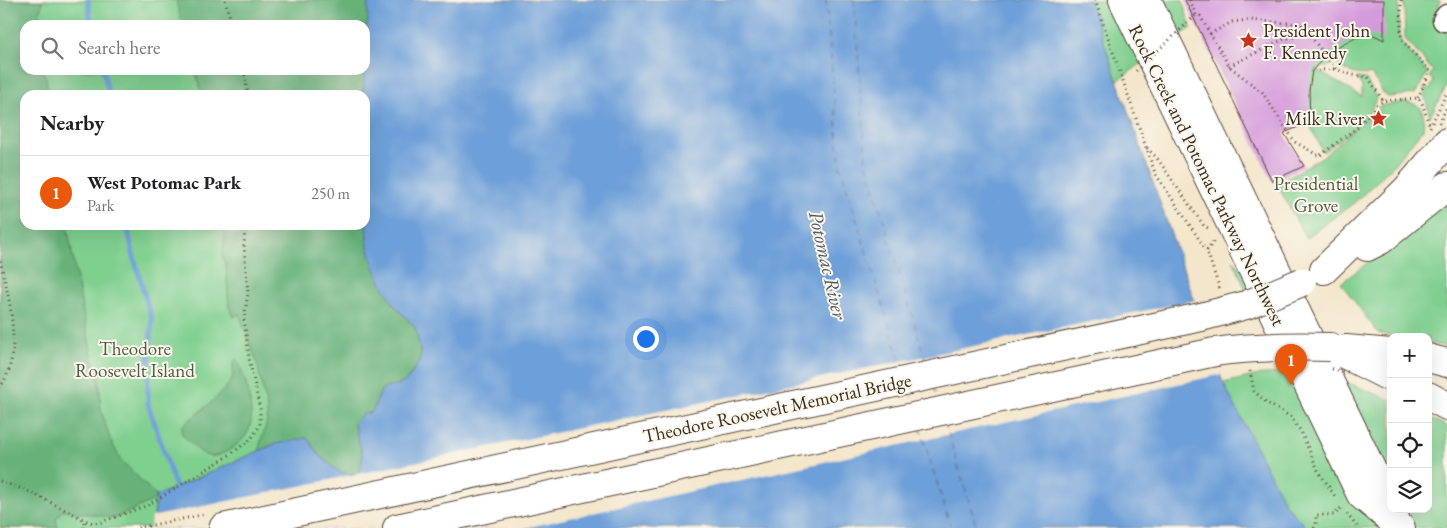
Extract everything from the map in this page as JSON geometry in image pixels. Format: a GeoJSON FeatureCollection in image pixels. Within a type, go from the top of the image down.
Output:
{"type":"FeatureCollection","features":[{"type":"Feature","properties":{"kind":"main road","name":"Rock Creek and Potomac Parkway Northwest"},"geometry":{"type":"LineString","coordinates":[[1123,0],[1361,495],[1400,527]]}},
{"type":"Feature","properties":{"kind":"main road","name":"Rock Creek and Potomac Parkway Northwest"},"geometry":{"type":"LineString","coordinates":[[1147,0],[1400,527]]}},
{"type":"Feature","properties":{"kind":"main road"},"geometry":{"type":"LineString","coordinates":[[1422,172],[1447,127]]}},
{"type":"Feature","properties":{"kind":"main road"},"geometry":{"type":"LineString","coordinates":[[1313,276],[1388,209],[1447,142]]}},
{"type":"Feature","properties":{"kind":"main road","name":"Theodore Roosevelt Memorial Bridge"},"geometry":{"type":"LineString","coordinates":[[223,528],[1201,317],[1246,305],[1313,276],[1381,240],[1447,186]]}},
{"type":"Feature","properties":{"kind":"main road","name":"Theodore Roosevelt Memorial Bridge"},"geometry":{"type":"LineString","coordinates":[[397,528],[1208,353],[1266,346],[1330,347],[1387,353]]}},
{"type":"Feature","properties":{"kind":"main road"},"geometry":{"type":"LineString","coordinates":[[1330,347],[1387,376]]}},
{"type":"Feature","properties":{"kind":"main road"},"geometry":{"type":"LineString","coordinates":[[1432,359],[1447,363]]}},
{"type":"Feature","properties":{"kind":"main road"},"geometry":{"type":"LineString","coordinates":[[1432,398],[1447,406]]}},
{"type":"Feature","properties":{"kind":"path"},"geometry":{"type":"LineString","coordinates":[[225,0],[231,20]]}},
{"type":"Feature","properties":{"kind":"path"},"geometry":{"type":"LineString","coordinates":[[1094,0],[1156,173],[1207,251],[1220,290]]}},
{"type":"Feature","properties":{"kind":"path"},"geometry":{"type":"LineString","coordinates":[[1190,0],[1196,15],[1200,16],[1229,66],[1262,92],[1295,142],[1319,156],[1358,126],[1383,101],[1418,98]]}},
{"type":"Feature","properties":{"kind":"path"},"geometry":{"type":"LineString","coordinates":[[1401,0],[1401,35],[1405,44],[1430,71],[1418,98]]}},
{"type":"Feature","properties":{"kind":"path"},"geometry":{"type":"LineString","coordinates":[[1136,71],[1196,15]]}},
{"type":"Feature","properties":{"kind":"path"},"geometry":{"type":"LineString","coordinates":[[1210,34],[1232,22],[1248,20],[1301,24],[1336,69]]}},
{"type":"Feature","properties":{"kind":"path"},"geometry":{"type":"LineString","coordinates":[[1229,66],[1284,39],[1310,34]]}},
{"type":"Feature","properties":{"kind":"path"},"geometry":{"type":"LineString","coordinates":[[1318,70],[1336,69],[1352,75],[1368,77],[1383,101]]}},
{"type":"Feature","properties":{"kind":"path"},"geometry":{"type":"LineString","coordinates":[[245,75],[247,90]]}},
{"type":"Feature","properties":{"kind":"path"},"geometry":{"type":"LineString","coordinates":[[1418,98],[1422,103],[1430,127],[1447,92]]}},
{"type":"Feature","properties":{"kind":"path"},"geometry":{"type":"LineString","coordinates":[[0,481],[30,492],[92,523],[115,518],[146,506],[240,448],[251,439],[260,425],[260,409],[249,358],[244,318],[248,293],[244,247],[245,230]]}},
{"type":"Feature","properties":{"kind":"path"},"geometry":{"type":"LineString","coordinates":[[1207,251],[1216,238]]}},
{"type":"Feature","properties":{"kind":"path"},"geometry":{"type":"LineString","coordinates":[[0,261],[9,294],[13,345],[10,365],[0,386]]}},
{"type":"Feature","properties":{"kind":"path"},"geometry":{"type":"LineString","coordinates":[[1250,371],[1254,391],[1267,403],[1291,417],[1300,430],[1318,470],[1342,508],[1358,528]]}},
{"type":"Feature","properties":{"kind":"path"},"geometry":{"type":"LineString","coordinates":[[1314,528],[1316,525],[1316,515],[1334,515],[1342,508]]}},
{"type":"Feature","properties":{"kind":"path"},"geometry":{"type":"LineString","coordinates":[[84,528],[85,520]]}},
{"type":"Feature","properties":{"kind":"green space","name":"Theodore Roosevelt Island"},"geometry":{"type":"Polygon","coordinates":[[[0,0],[368,0],[367,20],[20,20],[20,75],[364,75],[363,90],[20,90],[20,230],[367,230],[367,242],[275,444],[156,496],[153,528],[0,528],[0,0]]]}},
{"type":"Feature","properties":{"kind":"green space"},"geometry":{"type":"Polygon","coordinates":[[[0,0],[43,1],[37,20],[20,20],[20,75],[45,75],[47,90],[20,90],[20,230],[68,230],[94,364],[99,376],[101,410],[110,439],[120,459],[156,496],[154,500],[115,518],[63,510],[56,519],[58,528],[0,528],[0,0]]]}},
{"type":"Feature","properties":{"kind":"green space"},"geometry":{"type":"Polygon","coordinates":[[[176,0],[368,0],[368,20],[181,20],[176,0]]]}},
{"type":"Feature","properties":{"kind":"green space"},"geometry":{"type":"Polygon","coordinates":[[[1089,0],[1182,0],[1191,28],[1117,81],[1089,0]]]}},
{"type":"Feature","properties":{"kind":"green space"},"geometry":{"type":"Polygon","coordinates":[[[1255,0],[1399,0],[1399,35],[1402,43],[1428,72],[1415,94],[1388,97],[1371,74],[1364,75],[1347,71],[1329,53],[1333,50],[1255,0]]]}},
{"type":"Feature","properties":{"kind":"green space"},"geometry":{"type":"Polygon","coordinates":[[[1404,0],[1440,0],[1437,17],[1447,21],[1447,85],[1430,117],[1424,87],[1429,90],[1434,81],[1429,77],[1433,71],[1405,39],[1404,0]]]}},
{"type":"Feature","properties":{"kind":"green space"},"geometry":{"type":"Polygon","coordinates":[[[1314,40],[1331,65],[1315,69],[1362,97],[1362,87],[1357,78],[1366,79],[1376,97],[1374,104],[1362,120],[1323,152],[1309,123],[1311,121],[1275,45],[1314,40]]]}},
{"type":"Feature","properties":{"kind":"green space"},"geometry":{"type":"Polygon","coordinates":[[[196,75],[364,75],[363,90],[201,90],[196,75]]]}},
{"type":"Feature","properties":{"kind":"green space","name":"Presidential Grove"},"geometry":{"type":"Polygon","coordinates":[[[1405,102],[1415,104],[1421,108],[1424,117],[1423,129],[1391,168],[1355,202],[1306,238],[1277,184],[1325,155],[1380,106],[1405,102]]]}},
{"type":"Feature","properties":{"kind":"green space"},"geometry":{"type":"Polygon","coordinates":[[[1447,202],[1447,347],[1432,344],[1432,333],[1387,333],[1387,335],[1378,333],[1341,283],[1447,202]]]}},
{"type":"Feature","properties":{"kind":"green space"},"geometry":{"type":"Polygon","coordinates":[[[224,230],[367,230],[367,242],[395,306],[415,327],[421,354],[419,362],[408,379],[403,383],[382,389],[372,412],[354,423],[363,457],[359,475],[339,472],[319,455],[307,438],[275,444],[260,450],[259,447],[267,422],[267,408],[256,360],[239,314],[234,317],[229,307],[226,267],[222,257],[225,234],[224,230]]]}},
{"type":"Feature","properties":{"kind":"green space"},"geometry":{"type":"Polygon","coordinates":[[[1233,260],[1341,380],[1387,398],[1387,513],[1432,513],[1432,420],[1447,426],[1447,528],[1304,528],[1305,526],[1285,504],[1223,383],[1264,374],[1282,373],[1233,260]]]}},
{"type":"Feature","properties":{"kind":"green space"},"geometry":{"type":"Polygon","coordinates":[[[236,359],[243,373],[250,404],[251,423],[249,430],[242,440],[230,450],[217,456],[205,455],[182,434],[182,426],[217,397],[229,384],[233,374],[233,362],[236,359]]]}},
{"type":"Feature","properties":{"kind":"water","name":"Potomac River"},"geometry":{"type":"Polygon","coordinates":[[[368,0],[1089,0],[1223,382],[1285,504],[1305,526],[1304,528],[153,528],[156,496],[275,444],[307,438],[319,455],[339,472],[359,475],[363,457],[354,423],[363,414],[372,412],[382,389],[403,383],[408,379],[419,362],[421,354],[415,327],[395,306],[382,285],[373,265],[367,242],[367,230],[370,230],[370,90],[363,90],[364,75],[370,75],[370,20],[367,20],[368,0]]]}},
{"type":"Feature","properties":{"kind":"pier"},"geometry":{"type":"Polygon","coordinates":[[[1196,300],[1213,353],[1223,374],[524,528],[150,528],[151,517],[1196,300]]]}},
{"type":"Feature","properties":{"kind":"building"},"geometry":{"type":"Polygon","coordinates":[[[1185,0],[1384,0],[1384,40],[1374,35],[1357,37],[1325,56],[1312,71],[1309,90],[1310,122],[1284,133],[1304,166],[1272,181],[1185,0]]]}},
{"type":"Feature","properties":{"kind":"waterway"},"geometry":{"type":"LineString","coordinates":[[88,0],[90,20]]}},
{"type":"Feature","properties":{"kind":"waterway"},"geometry":{"type":"LineString","coordinates":[[104,75],[108,90]]}},
{"type":"Feature","properties":{"kind":"waterway"},"geometry":{"type":"LineString","coordinates":[[128,230],[152,320],[148,368],[148,404],[178,494]]}},
{"type":"Feature","properties":{"kind":"ferry route"},"geometry":{"type":"LineString","coordinates":[[826,0],[840,166],[902,367]]}},
{"type":"Feature","properties":{"kind":"ferry route"},"geometry":{"type":"LineString","coordinates":[[854,0],[866,162],[926,362]]}},
{"type":"Feature","properties":{"kind":"ferry route"},"geometry":{"type":"LineString","coordinates":[[934,388],[937,398]]}},
{"type":"Feature","properties":{"kind":"ferry route"},"geometry":{"type":"LineString","coordinates":[[909,392],[913,403]]}},
{"type":"Feature","properties":{"kind":"ferry route"},"geometry":{"type":"LineString","coordinates":[[945,423],[977,528]]}},
{"type":"Feature","properties":{"kind":"ferry route"},"geometry":{"type":"LineString","coordinates":[[920,428],[951,528]]}},
{"type":"Feature","properties":{"kind":"place","name":"President John F. Kennedy"},"geometry":{"type":"Point","coordinates":[1249,41]}},
{"type":"Feature","properties":{"kind":"place","name":"Milk River"},"geometry":{"type":"Point","coordinates":[1378,118]}},
{"type":"Feature","properties":{"kind":"place","name":"West Potomac Park"},"geometry":{"type":"Point","coordinates":[1291,385]}}]}
